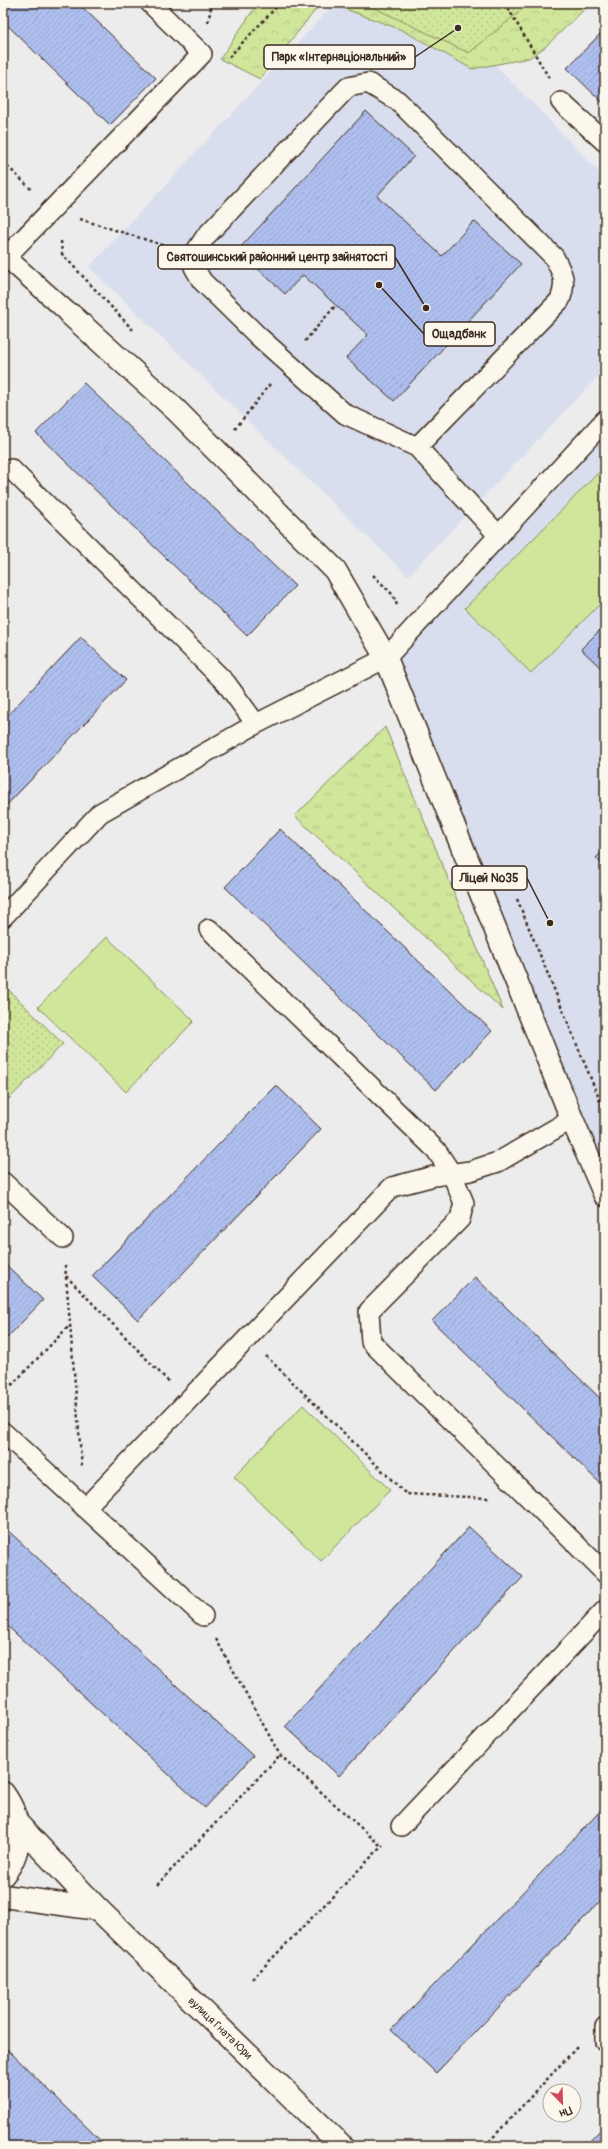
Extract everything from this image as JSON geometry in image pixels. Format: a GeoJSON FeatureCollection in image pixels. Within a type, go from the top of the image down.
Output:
{"type":"FeatureCollection","features":[{"type":"Feature","properties":{"kind":"street"},"geometry":{"type":"LineString","coordinates":[[71,315],[176,410],[335,570],[386,658],[572,1119],[605,1195]]}},
{"type":"Feature","properties":{"kind":"street"},"geometry":{"type":"LineString","coordinates":[[3,1794],[12,1806],[19,1825],[18,1846],[11,1866],[3,1875]]}},
{"type":"Feature","properties":{"kind":"street","name":"вулиця Гната Юри"},"geometry":{"type":"LineString","coordinates":[[19,1825],[98,1909],[342,2146]]}},
{"type":"Feature","properties":{"kind":"street"},"geometry":{"type":"LineString","coordinates":[[3,1896],[98,1909]]}},
{"type":"Feature","properties":{"kind":"lane"},"geometry":{"type":"LineString","coordinates":[[71,315],[4,259],[202,54],[150,3]]}},
{"type":"Feature","properties":{"kind":"lane"},"geometry":{"type":"LineString","coordinates":[[417,447],[560,300],[565,288],[562,271],[554,257],[398,101],[368,83],[348,87],[206,236],[194,254],[194,267],[202,281],[258,336],[345,414],[417,447],[499,536]]}},
{"type":"Feature","properties":{"kind":"lane"},"geometry":{"type":"LineString","coordinates":[[561,102],[605,142]]}},
{"type":"Feature","properties":{"kind":"lane"},"geometry":{"type":"LineString","coordinates":[[3,917],[100,813],[256,724],[386,658],[605,420]]}},
{"type":"Feature","properties":{"kind":"lane"},"geometry":{"type":"LineString","coordinates":[[12,468],[226,683],[256,724]]}},
{"type":"Feature","properties":{"kind":"lane"},"geometry":{"type":"LineString","coordinates":[[209,929],[436,1150],[452,1174],[464,1203],[460,1219],[369,1311],[371,1342],[605,1573]]}},
{"type":"Feature","properties":{"kind":"lane"},"geometry":{"type":"LineString","coordinates":[[86,1508],[392,1187],[434,1176],[470,1171],[498,1162],[572,1119]]}},
{"type":"Feature","properties":{"kind":"lane"},"geometry":{"type":"LineString","coordinates":[[3,1182],[63,1238]]}},
{"type":"Feature","properties":{"kind":"lane"},"geometry":{"type":"LineString","coordinates":[[3,1432],[203,1616]]}},
{"type":"Feature","properties":{"kind":"lane"},"geometry":{"type":"LineString","coordinates":[[401,1826],[605,1610]]}},
{"type":"Feature","properties":{"kind":"lane"},"geometry":{"type":"LineString","coordinates":[[605,2027],[605,2042]]}},
{"type":"Feature","properties":{"kind":"path"},"geometry":{"type":"LineString","coordinates":[[504,3],[561,102]]}},
{"type":"Feature","properties":{"kind":"path"},"geometry":{"type":"LineString","coordinates":[[3,162],[16,174]]}},
{"type":"Feature","properties":{"kind":"path"},"geometry":{"type":"LineString","coordinates":[[52,211],[194,254]]}},
{"type":"Feature","properties":{"kind":"path"},"geometry":{"type":"LineString","coordinates":[[63,1238],[86,1508]]}},
{"type":"Feature","properties":{"kind":"path"},"geometry":{"type":"LineString","coordinates":[[66,1276],[188,1401]]}},
{"type":"Feature","properties":{"kind":"path"},"geometry":{"type":"LineString","coordinates":[[3,1394],[70,1324]]}},
{"type":"Feature","properties":{"kind":"path"},"geometry":{"type":"LineString","coordinates":[[248,1338],[406,1494],[531,1500]]}},
{"type":"Feature","properties":{"kind":"path"},"geometry":{"type":"LineString","coordinates":[[203,1616],[280,1755],[381,1846]]}},
{"type":"Feature","properties":{"kind":"path"},"geometry":{"type":"LineString","coordinates":[[156,1885],[280,1755]]}},
{"type":"Feature","properties":{"kind":"path"},"geometry":{"type":"LineString","coordinates":[[252,1979],[401,1826]]}},
{"type":"Feature","properties":{"kind":"path"},"geometry":{"type":"LineString","coordinates":[[485,2146],[579,2045]]}},
{"type":"Feature","properties":{"kind":"shaded area"},"geometry":{"type":"Polygon","coordinates":[[[335,3],[435,3],[605,178],[605,369],[408,576],[89,267],[335,3]]]}},
{"type":"Feature","properties":{"kind":"shaded area"},"geometry":{"type":"Polygon","coordinates":[[[605,420],[605,1187],[386,658],[605,420]]]}},
{"type":"Feature","properties":{"kind":"green space"},"geometry":{"type":"Polygon","coordinates":[[[258,3],[321,3],[260,79],[220,59],[258,3]]]}},
{"type":"Feature","properties":{"kind":"green space"},"geometry":{"type":"Polygon","coordinates":[[[329,3],[591,3],[545,47],[529,58],[472,69],[402,30],[329,3]]]}},
{"type":"Feature","properties":{"kind":"green space"},"geometry":{"type":"Polygon","coordinates":[[[364,3],[530,3],[469,53],[364,3]]]}},
{"type":"Feature","properties":{"kind":"green space"},"geometry":{"type":"Polygon","coordinates":[[[605,466],[605,599],[531,673],[465,608],[605,466]]]}},
{"type":"Feature","properties":{"kind":"green space"},"geometry":{"type":"Polygon","coordinates":[[[385,727],[503,1010],[295,816],[385,727]]]}},
{"type":"Feature","properties":{"kind":"green space"},"geometry":{"type":"Polygon","coordinates":[[[107,937],[194,1021],[126,1092],[38,1007],[107,937]]]}},
{"type":"Feature","properties":{"kind":"green space"},"geometry":{"type":"Polygon","coordinates":[[[8,989],[63,1044],[9,1099],[3,1093],[3,994],[8,989]]]}},
{"type":"Feature","properties":{"kind":"green space"},"geometry":{"type":"Polygon","coordinates":[[[303,1405],[390,1490],[321,1561],[234,1477],[303,1405]]]}},
{"type":"Feature","properties":{"kind":"building"},"geometry":{"type":"Polygon","coordinates":[[[3,3],[78,3],[156,78],[110,125],[3,21],[3,3]]]}},
{"type":"Feature","properties":{"kind":"building"},"geometry":{"type":"Polygon","coordinates":[[[605,29],[605,105],[567,68],[605,29]]]}},
{"type":"Feature","properties":{"kind":"building"},"geometry":{"type":"Polygon","coordinates":[[[366,111],[414,156],[377,196],[442,256],[474,221],[521,264],[394,401],[346,358],[368,335],[303,275],[285,294],[238,250],[366,111]]]}},
{"type":"Feature","properties":{"kind":"building"},"geometry":{"type":"Polygon","coordinates":[[[84,383],[295,586],[247,636],[36,433],[84,383]]]}},
{"type":"Feature","properties":{"kind":"building"},"geometry":{"type":"Polygon","coordinates":[[[605,625],[605,672],[581,649],[605,625]]]}},
{"type":"Feature","properties":{"kind":"building"},"geometry":{"type":"Polygon","coordinates":[[[81,637],[126,680],[3,809],[3,720],[81,637]]]}},
{"type":"Feature","properties":{"kind":"building"},"geometry":{"type":"Polygon","coordinates":[[[280,829],[492,1031],[436,1090],[225,887],[280,829]]]}},
{"type":"Feature","properties":{"kind":"building"},"geometry":{"type":"Polygon","coordinates":[[[605,849],[605,867],[596,858],[605,849]]]}},
{"type":"Feature","properties":{"kind":"building"},"geometry":{"type":"Polygon","coordinates":[[[276,1085],[321,1129],[138,1320],[92,1276],[276,1085]]]}},
{"type":"Feature","properties":{"kind":"building"},"geometry":{"type":"Polygon","coordinates":[[[3,1262],[43,1300],[3,1342],[3,1262]]]}},
{"type":"Feature","properties":{"kind":"building"},"geometry":{"type":"Polygon","coordinates":[[[475,1277],[605,1403],[605,1488],[432,1321],[475,1277]]]}},
{"type":"Feature","properties":{"kind":"building"},"geometry":{"type":"Polygon","coordinates":[[[3,1526],[253,1756],[205,1808],[3,1622],[3,1526]]]}},
{"type":"Feature","properties":{"kind":"building"},"geometry":{"type":"Polygon","coordinates":[[[469,1527],[523,1577],[339,1776],[285,1726],[469,1527]]]}},
{"type":"Feature","properties":{"kind":"building"},"geometry":{"type":"Polygon","coordinates":[[[605,1806],[605,1896],[436,2073],[391,2030],[605,1806]]]}},
{"type":"Feature","properties":{"kind":"building"},"geometry":{"type":"Polygon","coordinates":[[[3,2045],[106,2146],[12,2146],[3,2138],[3,2045]]]}},
{"type":"Feature","properties":{"kind":"building"},"geometry":{"type":"Polygon","coordinates":[[[605,2125],[605,2146],[585,2146],[605,2125]]]}},
{"type":"Feature","properties":{"kind":"place","name":"Парк «Інтернаціональний»"},"geometry":{"type":"Point","coordinates":[458,28]}},
{"type":"Feature","properties":{"kind":"place","name":"Ощадбанк"},"geometry":{"type":"Point","coordinates":[379,285]}},
{"type":"Feature","properties":{"kind":"place","name":"Святошинський районний центр зайнятості"},"geometry":{"type":"Point","coordinates":[426,308]}},
{"type":"Feature","properties":{"kind":"place","name":"Ліцей №35"},"geometry":{"type":"Point","coordinates":[550,923]}}]}
